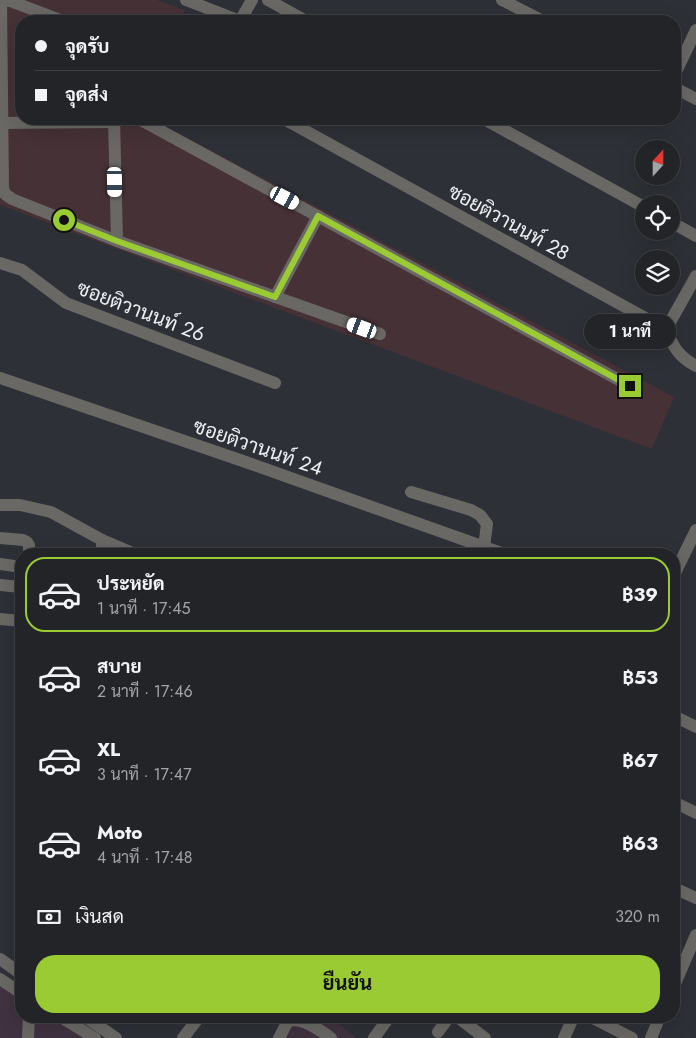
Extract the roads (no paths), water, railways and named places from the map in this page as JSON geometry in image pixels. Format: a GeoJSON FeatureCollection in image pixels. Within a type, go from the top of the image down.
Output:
{"type":"FeatureCollection","features":[{"type":"Feature","properties":{"kind":"street"},"geometry":{"type":"LineString","coordinates":[[186,0],[225,15]]}},
{"type":"Feature","properties":{"kind":"street"},"geometry":{"type":"LineString","coordinates":[[243,15],[252,0]]}},
{"type":"Feature","properties":{"kind":"street"},"geometry":{"type":"LineString","coordinates":[[268,0],[295,15]]}},
{"type":"Feature","properties":{"kind":"street"},"geometry":{"type":"LineString","coordinates":[[502,0],[532,15]]}},
{"type":"Feature","properties":{"kind":"street"},"geometry":{"type":"LineString","coordinates":[[46,15],[10,1],[1,1],[1,123],[3,188],[5,194],[117,241],[380,334]]}},
{"type":"Feature","properties":{"kind":"street"},"geometry":{"type":"LineString","coordinates":[[681,61],[696,30]]}},
{"type":"Feature","properties":{"kind":"street"},"geometry":{"type":"LineString","coordinates":[[681,91],[696,99]]}},
{"type":"Feature","properties":{"kind":"street"},"geometry":{"type":"LineString","coordinates":[[1,123],[15,123]]}},
{"type":"Feature","properties":{"kind":"street"},"geometry":{"type":"LineString","coordinates":[[114,125],[117,241]]}},
{"type":"Feature","properties":{"kind":"street"},"geometry":{"type":"LineString","coordinates":[[151,125],[630,386]]}},
{"type":"Feature","properties":{"kind":"street","name":"ซอยติวานนท์ 28"},"geometry":{"type":"LineString","coordinates":[[295,125],[641,316],[664,326]]}},
{"type":"Feature","properties":{"kind":"street"},"geometry":{"type":"LineString","coordinates":[[495,125],[635,202]]}},
{"type":"Feature","properties":{"kind":"street"},"geometry":{"type":"LineString","coordinates":[[275,297],[318,216]]}},
{"type":"Feature","properties":{"kind":"street"},"geometry":{"type":"LineString","coordinates":[[680,227],[696,236]]}},
{"type":"Feature","properties":{"kind":"street","name":"ซอยติวานนท์ 26"},"geometry":{"type":"LineString","coordinates":[[0,263],[22,270],[66,303],[275,383]]}},
{"type":"Feature","properties":{"kind":"street"},"geometry":{"type":"LineString","coordinates":[[696,276],[669,324],[664,326],[678,353],[685,360],[696,366]]}},
{"type":"Feature","properties":{"kind":"street","name":"ซอยติวานนท์ 24"},"geometry":{"type":"LineString","coordinates":[[0,378],[249,463],[487,548]]}},
{"type":"Feature","properties":{"kind":"street"},"geometry":{"type":"LineString","coordinates":[[411,492],[471,510],[480,515],[486,524],[484,547]]}},
{"type":"Feature","properties":{"kind":"street"},"geometry":{"type":"LineString","coordinates":[[0,505],[20,505],[51,512],[102,540],[121,548]]}},
{"type":"Feature","properties":{"kind":"street"},"geometry":{"type":"LineString","coordinates":[[680,563],[696,530]]}},
{"type":"Feature","properties":{"kind":"street"},"geometry":{"type":"LineString","coordinates":[[0,538],[23,540],[28,542],[29,548]]}},
{"type":"Feature","properties":{"kind":"street"},"geometry":{"type":"LineString","coordinates":[[102,540],[102,548]]}},
{"type":"Feature","properties":{"kind":"street"},"geometry":{"type":"LineString","coordinates":[[0,564],[15,566]]}},
{"type":"Feature","properties":{"kind":"street"},"geometry":{"type":"LineString","coordinates":[[0,585],[15,586]]}},
{"type":"Feature","properties":{"kind":"street"},"geometry":{"type":"LineString","coordinates":[[0,620],[15,621]]}},
{"type":"Feature","properties":{"kind":"street"},"geometry":{"type":"LineString","coordinates":[[680,719],[696,728]]}},
{"type":"Feature","properties":{"kind":"street"},"geometry":{"type":"LineString","coordinates":[[680,805],[696,813]]}},
{"type":"Feature","properties":{"kind":"street"},"geometry":{"type":"LineString","coordinates":[[680,891],[696,898]]}},
{"type":"Feature","properties":{"kind":"street"},"geometry":{"type":"LineString","coordinates":[[680,965],[696,935]]}},
{"type":"Feature","properties":{"kind":"street"},"geometry":{"type":"LineString","coordinates":[[0,959],[15,970]]}},
{"type":"Feature","properties":{"kind":"street"},"geometry":{"type":"LineString","coordinates":[[0,980],[15,989]]}},
{"type":"Feature","properties":{"kind":"street"},"geometry":{"type":"LineString","coordinates":[[28,1038],[29,1023]]}},
{"type":"Feature","properties":{"kind":"street"},"geometry":{"type":"LineString","coordinates":[[70,1023],[95,1038]]}},
{"type":"Feature","properties":{"kind":"street"},"geometry":{"type":"LineString","coordinates":[[94,1023],[116,1038]]}},
{"type":"Feature","properties":{"kind":"street"},"geometry":{"type":"LineString","coordinates":[[183,1038],[195,1023]]}},
{"type":"Feature","properties":{"kind":"street"},"geometry":{"type":"LineString","coordinates":[[279,1038],[287,1023]]}},
{"type":"Feature","properties":{"kind":"street"},"geometry":{"type":"LineString","coordinates":[[306,1023],[331,1038]]}},
{"type":"Feature","properties":{"kind":"street"},"geometry":{"type":"LineString","coordinates":[[374,1038],[385,1023]]}},
{"type":"Feature","properties":{"kind":"street"},"geometry":{"type":"LineString","coordinates":[[438,1032],[445,1023]]}},
{"type":"Feature","properties":{"kind":"street"},"geometry":{"type":"LineString","coordinates":[[465,1023],[485,1038]]}},
{"type":"Feature","properties":{"kind":"street"},"geometry":{"type":"LineString","coordinates":[[564,1038],[571,1023]]}},
{"type":"Feature","properties":{"kind":"street"},"geometry":{"type":"LineString","coordinates":[[603,1023],[632,1038]]}},
{"type":"Feature","properties":{"kind":"street"},"geometry":{"type":"LineString","coordinates":[[651,1038],[657,1023]]}}]}
